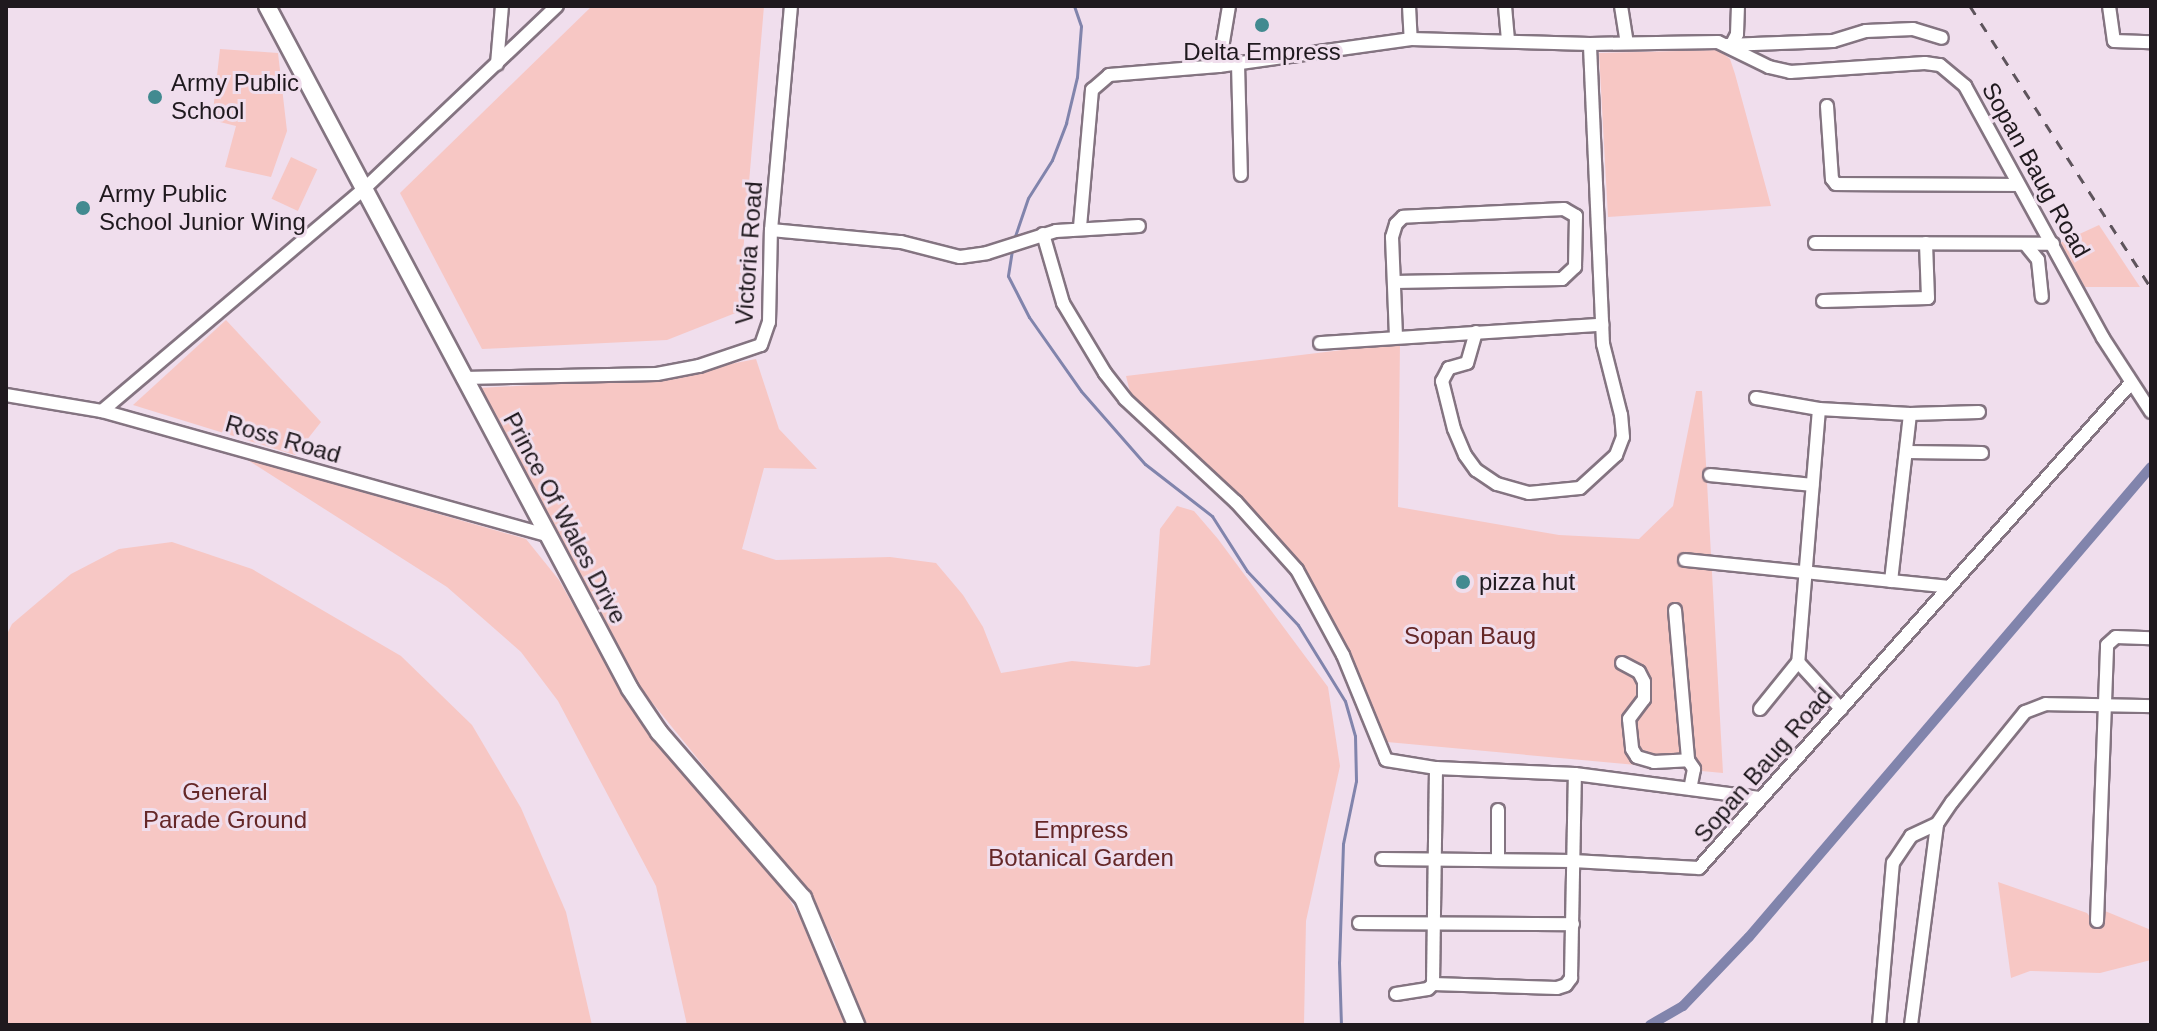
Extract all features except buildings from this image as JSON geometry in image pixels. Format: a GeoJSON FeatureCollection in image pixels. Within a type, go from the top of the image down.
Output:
{"type":"FeatureCollection","features":[{"type":"Feature","properties":{"kind":"main road","name":"Prince Of Wales Drive"},"geometry":{"type":"LineString","coordinates":[[267,6],[545,535],[630,689],[659,732],[803,898],[856,1025]]}},
{"type":"Feature","properties":{"kind":"street"},"geometry":{"type":"LineString","coordinates":[[497,64],[502,6]]}},
{"type":"Feature","properties":{"kind":"street"},"geometry":{"type":"LineString","coordinates":[[102,411],[364,189],[557,6]]}},
{"type":"Feature","properties":{"kind":"street","name":"Victoria Road"},"geometry":{"type":"LineString","coordinates":[[463,378],[657,374],[699,366],[761,345],[769,322],[771,230],[791,6]]}},
{"type":"Feature","properties":{"kind":"street"},"geometry":{"type":"LineString","coordinates":[[1219,66],[1229,6]]}},
{"type":"Feature","properties":{"kind":"street"},"geometry":{"type":"LineString","coordinates":[[1409,6],[1411,39]]}},
{"type":"Feature","properties":{"kind":"street"},"geometry":{"type":"LineString","coordinates":[[1505,6],[1508,41]]}},
{"type":"Feature","properties":{"kind":"street"},"geometry":{"type":"LineString","coordinates":[[1621,6],[1627,43]]}},
{"type":"Feature","properties":{"kind":"street"},"geometry":{"type":"LineString","coordinates":[[1730,44],[1737,34],[1738,6]]}},
{"type":"Feature","properties":{"kind":"street"},"geometry":{"type":"LineString","coordinates":[[2109,6],[2114,41],[2151,42]]}},
{"type":"Feature","properties":{"kind":"street"},"geometry":{"type":"LineString","coordinates":[[1730,44],[1833,41],[1866,31],[1913,29],[1942,38]]}},
{"type":"Feature","properties":{"kind":"street","name":"Sopan Baug Road"},"geometry":{"type":"LineString","coordinates":[[1080,227],[1094,84],[1109,75],[1238,64],[1411,39],[1730,44],[1769,67],[1790,72],[1925,63],[1940,65],[1965,86],[2018,185],[2131,383],[2151,412]]}},
{"type":"Feature","properties":{"kind":"street"},"geometry":{"type":"LineString","coordinates":[[1476,332],[1467,363],[1449,368],[1442,381],[1454,429],[1476,470],[1497,484],[1529,493],[1580,488],[1616,455],[1623,437],[1621,415],[1605,359],[1602,325],[1590,44]]}},
{"type":"Feature","properties":{"kind":"street"},"geometry":{"type":"LineString","coordinates":[[1238,64],[1241,175]]}},
{"type":"Feature","properties":{"kind":"street"},"geometry":{"type":"LineString","coordinates":[[1827,106],[1832,179],[1836,184],[2018,185]]}},
{"type":"Feature","properties":{"kind":"street"},"geometry":{"type":"LineString","coordinates":[[1394,282],[1562,279],[1575,267],[1578,224],[1570,210],[1411,214],[1396,224],[1392,237],[1396,337]]}},
{"type":"Feature","properties":{"kind":"street"},"geometry":{"type":"LineString","coordinates":[[771,230],[901,242],[944,256],[987,253],[1037,236],[1080,227],[1139,226]]}},
{"type":"Feature","properties":{"kind":"street"},"geometry":{"type":"LineString","coordinates":[[1037,236],[1063,303],[1110,380],[1134,408],[1236,502],[1297,570],[1343,655],[1386,760],[1436,768],[1575,774],[1759,798]]}},
{"type":"Feature","properties":{"kind":"street"},"geometry":{"type":"LineString","coordinates":[[1577,240],[1597,240]]}},
{"type":"Feature","properties":{"kind":"street"},"geometry":{"type":"LineString","coordinates":[[1815,243],[2053,244]]}},
{"type":"Feature","properties":{"kind":"street"},"geometry":{"type":"LineString","coordinates":[[1823,301],[1928,298],[1926,243]]}},
{"type":"Feature","properties":{"kind":"street"},"geometry":{"type":"LineString","coordinates":[[2026,245],[2038,260],[2042,297]]}},
{"type":"Feature","properties":{"kind":"street"},"geometry":{"type":"LineString","coordinates":[[1320,343],[1602,325]]}},
{"type":"Feature","properties":{"kind":"street","name":"Sopan Baug Road"},"geometry":{"type":"LineString","coordinates":[[1382,859],[1573,861],[1699,868],[2131,383]]}},
{"type":"Feature","properties":{"kind":"street","name":"Ross Road"},"geometry":{"type":"LineString","coordinates":[[8,396],[102,411],[545,535]]}},
{"type":"Feature","properties":{"kind":"street"},"geometry":{"type":"LineString","coordinates":[[1756,398],[1819,409],[1910,414],[1979,412]]}},
{"type":"Feature","properties":{"kind":"street"},"geometry":{"type":"LineString","coordinates":[[1760,709],[1798,662],[1819,409]]}},
{"type":"Feature","properties":{"kind":"street"},"geometry":{"type":"LineString","coordinates":[[1891,581],[1910,414]]}},
{"type":"Feature","properties":{"kind":"street"},"geometry":{"type":"LineString","coordinates":[[1907,452],[1982,453]]}},
{"type":"Feature","properties":{"kind":"street"},"geometry":{"type":"LineString","coordinates":[[1710,475],[1813,485]]}},
{"type":"Feature","properties":{"kind":"street"},"geometry":{"type":"LineString","coordinates":[[1685,560],[1949,587]]}},
{"type":"Feature","properties":{"kind":"street"},"geometry":{"type":"LineString","coordinates":[[1675,610],[1688,760],[1694,769],[1690,789]]}},
{"type":"Feature","properties":{"kind":"street"},"geometry":{"type":"LineString","coordinates":[[2097,921],[2107,645],[2111,639],[2151,638]]}},
{"type":"Feature","properties":{"kind":"street"},"geometry":{"type":"LineString","coordinates":[[1798,662],[1841,709]]}},
{"type":"Feature","properties":{"kind":"street"},"geometry":{"type":"LineString","coordinates":[[1622,663],[1639,672],[1644,682],[1644,699],[1629,719],[1632,749],[1637,757],[1654,762],[1688,760]]}},
{"type":"Feature","properties":{"kind":"street"},"geometry":{"type":"LineString","coordinates":[[1777,665],[1777,685]]}},
{"type":"Feature","properties":{"kind":"street"},"geometry":{"type":"LineString","coordinates":[[1879,1025],[1893,863],[1911,836],[1937,824],[2025,712],[2046,704],[2151,706]]}},
{"type":"Feature","properties":{"kind":"street"},"geometry":{"type":"LineString","coordinates":[[1433,984],[1436,768]]}},
{"type":"Feature","properties":{"kind":"street"},"geometry":{"type":"LineString","coordinates":[[1396,994],[1428,989],[1433,984],[1566,985],[1574,969],[1575,774]]}},
{"type":"Feature","properties":{"kind":"street"},"geometry":{"type":"LineString","coordinates":[[1498,810],[1498,860]]}},
{"type":"Feature","properties":{"kind":"street"},"geometry":{"type":"LineString","coordinates":[[1911,1025],[1937,824]]}},
{"type":"Feature","properties":{"kind":"street"},"geometry":{"type":"LineString","coordinates":[[1359,923],[1573,924]]}},
{"type":"Feature","properties":{"kind":"green space"},"geometry":{"type":"Polygon","coordinates":[[[592,6],[764,6],[738,312],[667,340],[482,349],[400,193],[592,6]]]}},
{"type":"Feature","properties":{"kind":"green space"},"geometry":{"type":"Polygon","coordinates":[[[220,49],[278,53],[287,131],[271,177],[225,167],[236,126],[212,120],[220,49]]]}},
{"type":"Feature","properties":{"kind":"green space"},"geometry":{"type":"Polygon","coordinates":[[[1719,50],[1730,59],[1735,74],[1771,206],[1608,217],[1599,53],[1719,50]]]}},
{"type":"Feature","properties":{"kind":"green space"},"geometry":{"type":"Polygon","coordinates":[[[291,157],[317,169],[298,211],[272,199],[291,157]]]}},
{"type":"Feature","properties":{"kind":"green space"},"geometry":{"type":"Polygon","coordinates":[[[2099,225],[2140,287],[2085,287],[2060,243],[2099,225]]]}},
{"type":"Feature","properties":{"kind":"green space"},"geometry":{"type":"Polygon","coordinates":[[[226,320],[321,422],[295,455],[133,405],[226,320]]]}},
{"type":"Feature","properties":{"kind":"green space","name":"Sopan Baug"},"geometry":{"type":"Polygon","coordinates":[[[1400,343],[1398,507],[1559,535],[1639,539],[1673,506],[1696,391],[1702,391],[1723,773],[1387,742],[1341,646],[1295,566],[1226,483],[1132,400],[1126,376],[1400,343]]]}},
{"type":"Feature","properties":{"kind":"green space","name":"Empress Botanical Garden"},"geometry":{"type":"Polygon","coordinates":[[[756,359],[779,429],[817,469],[764,468],[742,549],[776,560],[890,557],[936,563],[963,595],[983,627],[1001,673],[1072,661],[1137,667],[1150,665],[1160,529],[1177,506],[1194,511],[1218,539],[1328,687],[1340,766],[1306,921],[1304,1025],[866,1025],[834,942],[811,898],[637,684],[479,388],[658,378],[756,359]]]}},
{"type":"Feature","properties":{"kind":"green space"},"geometry":{"type":"Polygon","coordinates":[[[246,459],[526,539],[559,580],[611,672],[649,727],[780,884],[810,934],[845,1025],[687,1025],[656,886],[558,701],[521,652],[447,587],[246,459]]]}},
{"type":"Feature","properties":{"kind":"green space","name":"General Parade Ground"},"geometry":{"type":"Polygon","coordinates":[[[172,542],[252,569],[401,656],[472,725],[521,808],[566,912],[592,1025],[6,1025],[6,636],[12,624],[71,574],[119,549],[172,542]]]}},
{"type":"Feature","properties":{"kind":"green space"},"geometry":{"type":"Polygon","coordinates":[[[1998,882],[2087,913],[2097,926],[2105,911],[2151,930],[2151,960],[2100,973],[2030,971],[2011,978],[1998,882]]]}},
{"type":"Feature","properties":{"kind":"waterway"},"geometry":{"type":"LineString","coordinates":[[1013,242],[1028,198],[1052,160],[1066,123],[1077,77],[1081,26],[1074,6]]}},
{"type":"Feature","properties":{"kind":"waterway"},"geometry":{"type":"LineString","coordinates":[[1012,250],[1008,276],[1029,317],[1081,391],[1145,464],[1212,516],[1247,571],[1298,625],[1345,701],[1355,736],[1356,781],[1343,844],[1339,962],[1341,1025]]}},
{"type":"Feature","properties":{"kind":"waterway"},"geometry":{"type":"LineString","coordinates":[[1650,1025],[1683,1006],[1749,937],[2151,467]]}},
{"type":"Feature","properties":{"kind":"railway"},"geometry":{"type":"LineString","coordinates":[[1970,6],[2151,288]]}},
{"type":"Feature","properties":{"kind":"place","name":"Delta Empress"},"geometry":{"type":"Point","coordinates":[1262,25]}},
{"type":"Feature","properties":{"kind":"place","name":"Army Public School"},"geometry":{"type":"Point","coordinates":[155,97]}},
{"type":"Feature","properties":{"kind":"place","name":"Army Public School Junior Wing"},"geometry":{"type":"Point","coordinates":[83,208]}},
{"type":"Feature","properties":{"kind":"place","name":"pizza hut"},"geometry":{"type":"Point","coordinates":[1463,582]}}]}
